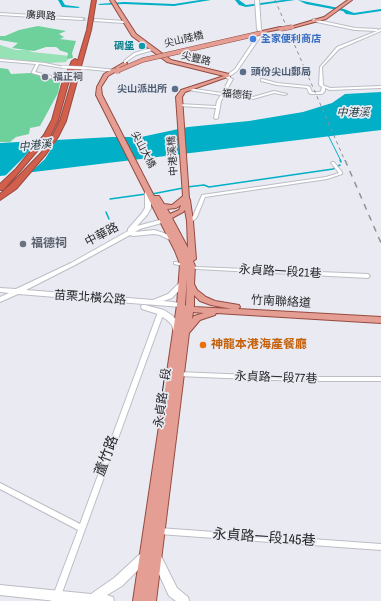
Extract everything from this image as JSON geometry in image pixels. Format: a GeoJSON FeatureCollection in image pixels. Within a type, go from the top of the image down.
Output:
{"type":"FeatureCollection","features":[{"type":"Feature","properties":{"kind":"highway"},"geometry":{"type":"LineString","coordinates":[[0,188],[47,136],[55,120],[65,84],[80,48],[89,0]]}},
{"type":"Feature","properties":{"kind":"highway"},"geometry":{"type":"LineString","coordinates":[[0,198],[13,187],[44,153],[55,137],[63,121],[89,30],[94,0]]}},
{"type":"Feature","properties":{"kind":"main road"},"geometry":{"type":"LineString","coordinates":[[335,10],[346,0]]}},
{"type":"Feature","properties":{"kind":"main road"},"geometry":{"type":"LineString","coordinates":[[261,32],[314,21],[326,16],[350,0]]}},
{"type":"Feature","properties":{"kind":"main road","name":"尖豐路"},"geometry":{"type":"LineString","coordinates":[[113,2],[134,36],[152,49],[174,63],[228,76]]}},
{"type":"Feature","properties":{"kind":"main road","name":"尖山陸橋"},"geometry":{"type":"LineString","coordinates":[[115,70],[125,64],[150,57],[261,32]]}},
{"type":"Feature","properties":{"kind":"main road","name":"尖山陸橋"},"geometry":{"type":"LineString","coordinates":[[115,70],[143,60],[261,32]]}},
{"type":"Feature","properties":{"kind":"main road"},"geometry":{"type":"LineString","coordinates":[[105,104],[103,86],[115,70]]}},
{"type":"Feature","properties":{"kind":"main road"},"geometry":{"type":"LineString","coordinates":[[179,105],[179,97],[188,89],[228,76]]}},
{"type":"Feature","properties":{"kind":"main road","name":"尖山大橋"},"geometry":{"type":"LineString","coordinates":[[105,104],[148,191],[158,205]]}},
{"type":"Feature","properties":{"kind":"main road","name":"尖山大橋"},"geometry":{"type":"LineString","coordinates":[[105,104],[158,205]]}},
{"type":"Feature","properties":{"kind":"main road","name":"中港溪橋"},"geometry":{"type":"LineString","coordinates":[[179,105],[192,256],[184,265]]}},
{"type":"Feature","properties":{"kind":"main road"},"geometry":{"type":"LineString","coordinates":[[158,205],[174,207],[186,197]]}},
{"type":"Feature","properties":{"kind":"main road","name":"中華路"},"geometry":{"type":"LineString","coordinates":[[165,219],[184,208],[186,197]]}},
{"type":"Feature","properties":{"kind":"main road","name":"永貞路一段"},"geometry":{"type":"LineString","coordinates":[[150,601],[187,283],[182,258],[158,205]]}},
{"type":"Feature","properties":{"kind":"main road","name":"永貞路一段"},"geometry":{"type":"LineString","coordinates":[[165,219],[187,253],[184,265]]}},
{"type":"Feature","properties":{"kind":"main road"},"geometry":{"type":"LineString","coordinates":[[187,283],[203,299],[214,303],[236,307]]}},
{"type":"Feature","properties":{"kind":"main road","name":"竹南聯絡道"},"geometry":{"type":"LineString","coordinates":[[185,307],[236,307],[381,314]]}},
{"type":"Feature","properties":{"kind":"main road","name":"竹南聯絡道"},"geometry":{"type":"LineString","coordinates":[[185,307],[219,311],[381,320]]}},
{"type":"Feature","properties":{"kind":"main road"},"geometry":{"type":"LineString","coordinates":[[181,333],[197,318],[219,311]]}},
{"type":"Feature","properties":{"kind":"main road","name":"永貞路一段"},"geometry":{"type":"LineString","coordinates":[[138,601],[148,530],[176,374]]}},
{"type":"Feature","properties":{"kind":"street"},"geometry":{"type":"LineString","coordinates":[[216,118],[217,108],[222,94],[231,79],[228,78],[228,76],[236,70],[261,32],[259,29],[258,3]]}},
{"type":"Feature","properties":{"kind":"street","name":"廣興路"},"geometry":{"type":"LineString","coordinates":[[0,14],[82,19]]}},
{"type":"Feature","properties":{"kind":"street"},"geometry":{"type":"LineString","coordinates":[[95,20],[124,22]]}},
{"type":"Feature","properties":{"kind":"street"},"geometry":{"type":"LineString","coordinates":[[314,21],[361,29],[381,30]]}},
{"type":"Feature","properties":{"kind":"street"},"geometry":{"type":"LineString","coordinates":[[381,30],[344,44],[335,50],[321,67],[321,85],[324,87],[338,90],[381,88]]}},
{"type":"Feature","properties":{"kind":"street"},"geometry":{"type":"LineString","coordinates":[[125,64],[125,62],[135,54],[152,49]]}},
{"type":"Feature","properties":{"kind":"street"},"geometry":{"type":"LineString","coordinates":[[0,60],[63,67],[115,70]]}},
{"type":"Feature","properties":{"kind":"street"},"geometry":{"type":"LineString","coordinates":[[38,64],[33,72],[50,77]]}},
{"type":"Feature","properties":{"kind":"street"},"geometry":{"type":"LineString","coordinates":[[262,80],[277,84],[308,87],[311,93],[321,93],[324,87]]}},
{"type":"Feature","properties":{"kind":"street","name":"福德街"},"geometry":{"type":"LineString","coordinates":[[188,89],[253,98],[274,92],[285,94]]}},
{"type":"Feature","properties":{"kind":"street"},"geometry":{"type":"LineString","coordinates":[[179,105],[217,108]]}},
{"type":"Feature","properties":{"kind":"street"},"geometry":{"type":"LineString","coordinates":[[190,221],[195,216],[203,196],[327,178],[341,173],[336,166]]}},
{"type":"Feature","properties":{"kind":"street"},"geometry":{"type":"LineString","coordinates":[[125,236],[145,214],[148,208],[148,191]]}},
{"type":"Feature","properties":{"kind":"street","name":"中華路"},"geometry":{"type":"LineString","coordinates":[[0,300],[138,228],[165,219]]}},
{"type":"Feature","properties":{"kind":"street"},"geometry":{"type":"LineString","coordinates":[[125,236],[136,233],[154,232],[174,240]]}},
{"type":"Feature","properties":{"kind":"street","name":"永貞路一段21巷"},"geometry":{"type":"LineString","coordinates":[[184,265],[197,268],[368,276]]}},
{"type":"Feature","properties":{"kind":"street"},"geometry":{"type":"LineString","coordinates":[[146,304],[170,296],[187,283]]}},
{"type":"Feature","properties":{"kind":"street","name":"苗栗北橫公路"},"geometry":{"type":"LineString","coordinates":[[0,290],[146,304]]}},
{"type":"Feature","properties":{"kind":"street","name":"苗栗北橫公路"},"geometry":{"type":"LineString","coordinates":[[0,294],[185,307]]}},
{"type":"Feature","properties":{"kind":"street"},"geometry":{"type":"LineString","coordinates":[[146,304],[170,318],[181,333]]}},
{"type":"Feature","properties":{"kind":"street","name":"蘆竹路"},"geometry":{"type":"LineString","coordinates":[[56,598],[161,312]]}},
{"type":"Feature","properties":{"kind":"street","name":"永貞路一段77巷"},"geometry":{"type":"LineString","coordinates":[[176,374],[298,379],[381,379]]}},
{"type":"Feature","properties":{"kind":"street"},"geometry":{"type":"LineString","coordinates":[[0,486],[81,528]]}},
{"type":"Feature","properties":{"kind":"street","name":"永貞路一段145巷"},"geometry":{"type":"LineString","coordinates":[[148,530],[381,547]]}},
{"type":"Feature","properties":{"kind":"street"},"geometry":{"type":"LineString","coordinates":[[156,556],[163,574],[173,592],[184,601]]}},
{"type":"Feature","properties":{"kind":"street"},"geometry":{"type":"LineString","coordinates":[[93,600],[118,582],[144,557]]}},
{"type":"Feature","properties":{"kind":"street"},"geometry":{"type":"LineString","coordinates":[[0,590],[56,598],[109,601]]}},
{"type":"Feature","properties":{"kind":"green space"},"geometry":{"type":"Polygon","coordinates":[[[38,26],[66,31],[59,34],[64,37],[60,39],[76,41],[72,53],[73,58],[67,59],[68,53],[59,50],[56,47],[46,47],[34,51],[12,48],[18,43],[0,40],[0,36],[5,36],[19,30],[38,26]]]}},
{"type":"Feature","properties":{"kind":"green space"},"geometry":{"type":"Polygon","coordinates":[[[0,45],[16,50],[28,50],[32,52],[70,56],[66,62],[49,63],[0,58],[0,45]]]}},
{"type":"Feature","properties":{"kind":"green space"},"geometry":{"type":"Polygon","coordinates":[[[0,68],[8,69],[11,74],[31,73],[49,77],[59,73],[65,75],[60,83],[58,93],[40,126],[30,128],[29,134],[16,137],[10,142],[0,142],[0,68]]]}},
{"type":"Feature","properties":{"kind":"water","name":"中港溪"},"geometry":{"type":"Polygon","coordinates":[[[381,92],[381,130],[0,176],[0,143],[112,137],[141,137],[188,127],[249,121],[303,112],[332,103],[345,94],[381,92]]]}},
{"type":"Feature","properties":{"kind":"pier"},"geometry":{"type":"Polygon","coordinates":[[[58,138],[45,159],[29,174],[4,177],[25,156],[39,139],[58,138]]]}},
{"type":"Feature","properties":{"kind":"waterway"},"geometry":{"type":"LineString","coordinates":[[60,0],[64,6],[78,7]]}},
{"type":"Feature","properties":{"kind":"waterway"},"geometry":{"type":"LineString","coordinates":[[100,4],[124,3],[174,5],[209,0]]}},
{"type":"Feature","properties":{"kind":"waterway"},"geometry":{"type":"LineString","coordinates":[[237,0],[246,6],[293,0]]}},
{"type":"Feature","properties":{"kind":"waterway"},"geometry":{"type":"LineString","coordinates":[[300,0],[344,10],[348,13],[354,14],[381,10]]}},
{"type":"Feature","properties":{"kind":"waterway"},"geometry":{"type":"LineString","coordinates":[[328,135],[341,161]]}},
{"type":"Feature","properties":{"kind":"waterway"},"geometry":{"type":"LineString","coordinates":[[187,187],[204,185],[209,187],[333,169],[340,165]]}},
{"type":"Feature","properties":{"kind":"waterway"},"geometry":{"type":"LineString","coordinates":[[152,194],[183,188]]}},
{"type":"Feature","properties":{"kind":"waterway"},"geometry":{"type":"LineString","coordinates":[[110,199],[146,194]]}},
{"type":"Feature","properties":{"kind":"waterway"},"geometry":{"type":"LineString","coordinates":[[106,212],[109,219]]}},
{"type":"Feature","properties":{"kind":"tunnel"},"geometry":{"type":"LineString","coordinates":[[82,19],[95,20]]}},
{"type":"Feature","properties":{"kind":"railway"},"geometry":{"type":"LineString","coordinates":[[275,0],[345,161]]}},
{"type":"Feature","properties":{"kind":"railway"},"geometry":{"type":"LineString","coordinates":[[345,160],[381,243]]}},
{"type":"Feature","properties":{"kind":"place","name":"全家便利商店"},"geometry":{"type":"Point","coordinates":[253,39]}},
{"type":"Feature","properties":{"kind":"place","name":"碉堡"},"geometry":{"type":"Point","coordinates":[142,46]}},
{"type":"Feature","properties":{"kind":"place","name":"頭份尖山郵局"},"geometry":{"type":"Point","coordinates":[243,72]}},
{"type":"Feature","properties":{"kind":"place","name":"福正祠"},"geometry":{"type":"Point","coordinates":[45,77]}},
{"type":"Feature","properties":{"kind":"place","name":"尖山派出所"},"geometry":{"type":"Point","coordinates":[175,89]}},
{"type":"Feature","properties":{"kind":"place","name":"福德祠"},"geometry":{"type":"Point","coordinates":[23,244]}},
{"type":"Feature","properties":{"kind":"place","name":"神龍本港海產餐廳"},"geometry":{"type":"Point","coordinates":[203,345]}}]}
